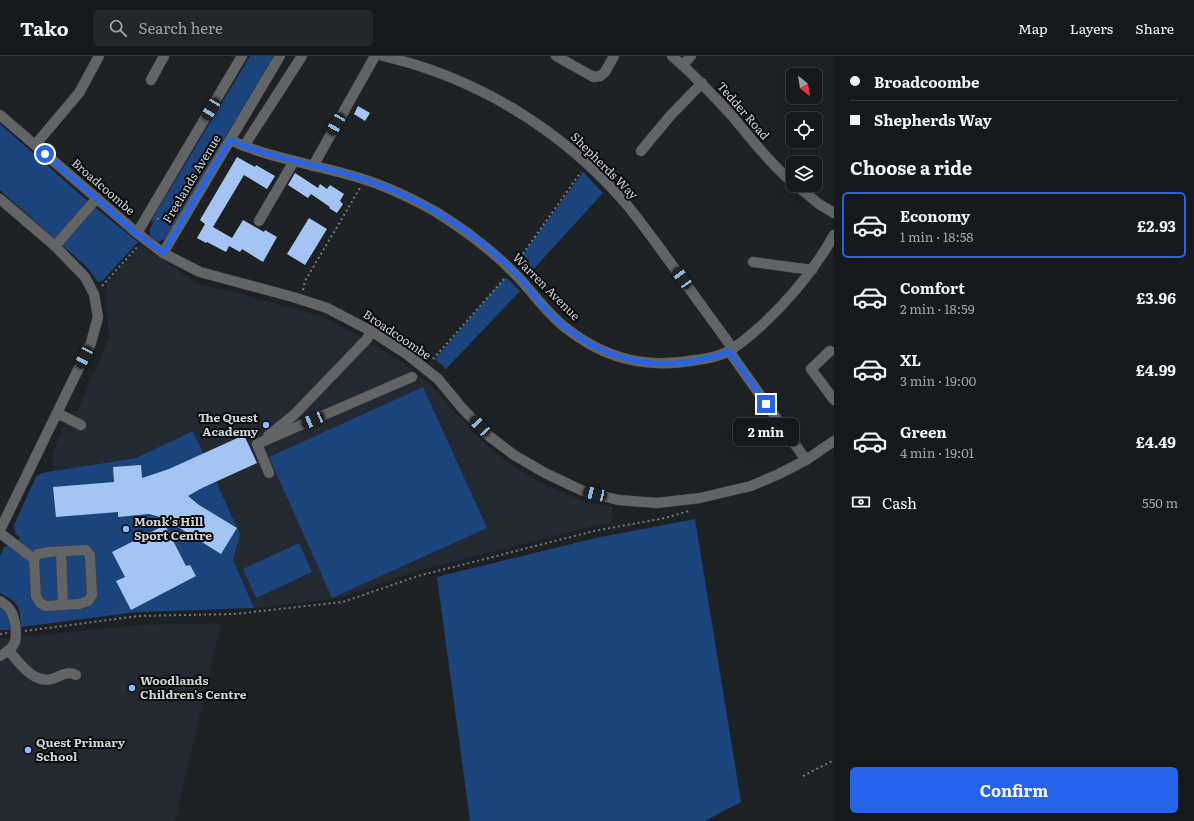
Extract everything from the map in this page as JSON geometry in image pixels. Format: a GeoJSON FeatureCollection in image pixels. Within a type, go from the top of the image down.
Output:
{"type":"FeatureCollection","features":[{"type":"Feature","properties":{"kind":"street"},"geometry":{"type":"LineString","coordinates":[[35,145],[79,93],[99,56]]}},
{"type":"Feature","properties":{"kind":"street"},"geometry":{"type":"LineString","coordinates":[[151,80],[164,56]]}},
{"type":"Feature","properties":{"kind":"street","name":"Freelands Avenue"},"geometry":{"type":"LineString","coordinates":[[141,233],[242,56]]}},
{"type":"Feature","properties":{"kind":"street","name":"Freelands Avenue"},"geometry":{"type":"LineString","coordinates":[[163,253],[280,56]]}},
{"type":"Feature","properties":{"kind":"street"},"geometry":{"type":"LineString","coordinates":[[244,146],[302,56]]}},
{"type":"Feature","properties":{"kind":"street"},"geometry":{"type":"LineString","coordinates":[[313,166],[375,56]]}},
{"type":"Feature","properties":{"kind":"street","name":"Shepherds Way"},"geometry":{"type":"LineString","coordinates":[[383,56],[454,78],[483,92],[517,111],[574,151],[627,205],[642,224],[806,460]]}},
{"type":"Feature","properties":{"kind":"street"},"geometry":{"type":"LineString","coordinates":[[556,56],[594,77],[600,76],[605,72],[614,56]]}},
{"type":"Feature","properties":{"kind":"street","name":"Tedder Road"},"geometry":{"type":"LineString","coordinates":[[672,56],[702,83],[766,157],[786,176]]}},
{"type":"Feature","properties":{"kind":"street"},"geometry":{"type":"LineString","coordinates":[[683,65],[691,56]]}},
{"type":"Feature","properties":{"kind":"street"},"geometry":{"type":"LineString","coordinates":[[641,151],[670,116],[702,83]]}},
{"type":"Feature","properties":{"kind":"street","name":"Broadcoombe"},"geometry":{"type":"LineString","coordinates":[[0,114],[163,253],[200,272],[300,299],[327,308],[371,331],[408,355],[438,379],[462,408],[489,436],[514,455],[545,473],[583,492],[618,500],[657,503],[700,498],[751,486],[806,460],[834,441]]}},
{"type":"Feature","properties":{"kind":"street","name":"Warren Avenue"},"geometry":{"type":"LineString","coordinates":[[230,140],[244,146],[294,161],[364,179],[420,203],[451,221],[477,240],[511,270],[533,293],[549,313],[565,328],[605,352],[630,360],[653,364],[676,364],[718,356],[731,350],[752,334],[780,308],[812,270],[834,235]]}},
{"type":"Feature","properties":{"kind":"street"},"geometry":{"type":"LineString","coordinates":[[259,221],[294,161]]}},
{"type":"Feature","properties":{"kind":"street"},"geometry":{"type":"LineString","coordinates":[[804,192],[819,204],[834,213]]}},
{"type":"Feature","properties":{"kind":"street"},"geometry":{"type":"LineString","coordinates":[[55,246],[97,198]]}},
{"type":"Feature","properties":{"kind":"street"},"geometry":{"type":"LineString","coordinates":[[0,199],[55,246],[84,277],[94,294],[98,317],[91,342],[0,530]]}},
{"type":"Feature","properties":{"kind":"street"},"geometry":{"type":"LineString","coordinates":[[752,262],[812,270]]}},
{"type":"Feature","properties":{"kind":"street"},"geometry":{"type":"LineString","coordinates":[[257,444],[295,414],[367,339],[371,331]]}},
{"type":"Feature","properties":{"kind":"street"},"geometry":{"type":"LineString","coordinates":[[830,351],[811,369],[834,400]]}},
{"type":"Feature","properties":{"kind":"street"},"geometry":{"type":"LineString","coordinates":[[257,444],[412,377]]}},
{"type":"Feature","properties":{"kind":"street"},"geometry":{"type":"LineString","coordinates":[[57,413],[81,425]]}},
{"type":"Feature","properties":{"kind":"street"},"geometry":{"type":"LineString","coordinates":[[257,444],[269,473]]}},
{"type":"Feature","properties":{"kind":"street"},"geometry":{"type":"LineString","coordinates":[[0,533],[34,559]]}},
{"type":"Feature","properties":{"kind":"street"},"geometry":{"type":"LineString","coordinates":[[86,550],[90,555],[92,595],[88,601],[79,604],[45,606],[40,603],[36,596],[34,559],[38,554],[49,552],[86,550]]}},
{"type":"Feature","properties":{"kind":"street"},"geometry":{"type":"LineString","coordinates":[[61,552],[63,604]]}},
{"type":"Feature","properties":{"kind":"street"},"geometry":{"type":"LineString","coordinates":[[0,602],[10,610],[15,619],[16,633],[15,643],[9,651],[0,656]]}},
{"type":"Feature","properties":{"kind":"street"},"geometry":{"type":"LineString","coordinates":[[9,651],[25,669],[38,678],[46,680],[52,679],[66,673],[76,675]]}},
{"type":"Feature","properties":{"kind":"path"},"geometry":{"type":"LineString","coordinates":[[433,359],[511,270],[587,164]]}},
{"type":"Feature","properties":{"kind":"path"},"geometry":{"type":"LineString","coordinates":[[300,299],[305,281],[364,179]]}},
{"type":"Feature","properties":{"kind":"path"},"geometry":{"type":"LineString","coordinates":[[94,294],[141,233],[190,208]]}},
{"type":"Feature","properties":{"kind":"path"},"geometry":{"type":"LineString","coordinates":[[0,634],[138,616],[234,614],[343,602],[418,576],[594,531],[666,518],[691,510],[700,498]]}},
{"type":"Feature","properties":{"kind":"path"},"geometry":{"type":"LineString","coordinates":[[803,776],[834,760]]}},
{"type":"Feature","properties":{"kind":"shaded area"},"geometry":{"type":"Polygon","coordinates":[[[250,56],[275,56],[167,238],[158,242],[150,236],[150,228],[153,224],[152,219],[250,56]]]}},
{"type":"Feature","properties":{"kind":"shaded area"},"geometry":{"type":"Polygon","coordinates":[[[0,124],[91,204],[138,242],[102,281],[98,282],[87,267],[0,190],[0,124]]]}},
{"type":"Feature","properties":{"kind":"shaded area"},"geometry":{"type":"Polygon","coordinates":[[[583,172],[603,193],[529,274],[517,263],[583,172]]]}},
{"type":"Feature","properties":{"kind":"shaded area","name":"The Quest Academy"},"geometry":{"type":"Polygon","coordinates":[[[141,245],[198,284],[238,293],[323,317],[363,338],[400,361],[430,384],[485,444],[510,464],[543,484],[583,501],[612,507],[613,523],[593,526],[417,571],[340,598],[254,608],[233,560],[240,534],[193,431],[136,458],[54,471],[52,457],[62,429],[77,412],[109,338],[106,307],[107,283],[141,245]]]}},
{"type":"Feature","properties":{"kind":"shaded area"},"geometry":{"type":"Polygon","coordinates":[[[507,278],[520,291],[446,369],[435,359],[503,280],[507,278]]]}},
{"type":"Feature","properties":{"kind":"shaded area"},"geometry":{"type":"Polygon","coordinates":[[[423,387],[487,528],[332,598],[269,457],[423,387]]]}},
{"type":"Feature","properties":{"kind":"shaded area","name":"Monk's Hill Sport Centre"},"geometry":{"type":"Polygon","coordinates":[[[193,431],[240,534],[233,560],[254,608],[137,612],[21,627],[20,614],[17,606],[0,593],[0,556],[4,547],[10,545],[15,547],[20,537],[15,534],[14,525],[36,477],[42,473],[136,458],[193,431]]]}},
{"type":"Feature","properties":{"kind":"shaded area"},"geometry":{"type":"Polygon","coordinates":[[[695,519],[741,802],[705,821],[470,821],[437,577],[596,538],[695,519]]]}},
{"type":"Feature","properties":{"kind":"shaded area"},"geometry":{"type":"Polygon","coordinates":[[[299,543],[312,572],[256,598],[243,569],[299,543]]]}},
{"type":"Feature","properties":{"kind":"shaded area"},"geometry":{"type":"Polygon","coordinates":[[[0,607],[8,617],[10,630],[0,630],[0,607]]]}},
{"type":"Feature","properties":{"kind":"shaded area","name":"Woodlands Children's Centre"},"geometry":{"type":"Polygon","coordinates":[[[221,623],[175,821],[0,821],[0,638],[139,625],[221,623]]]}},
{"type":"Feature","properties":{"kind":"building"},"geometry":{"type":"Polygon","coordinates":[[[358,106],[370,113],[365,121],[354,114],[358,106]]]}},
{"type":"Feature","properties":{"kind":"building"},"geometry":{"type":"Polygon","coordinates":[[[237,157],[255,167],[256,165],[275,176],[267,189],[244,175],[213,227],[232,238],[243,220],[264,232],[265,230],[277,237],[263,262],[242,249],[240,252],[229,246],[226,252],[197,238],[205,224],[200,220],[237,157]]]}},
{"type":"Feature","properties":{"kind":"building"},"geometry":{"type":"Polygon","coordinates":[[[295,173],[318,188],[320,184],[327,189],[330,185],[344,194],[340,201],[343,204],[337,213],[311,194],[308,198],[288,185],[295,173]]]}},
{"type":"Feature","properties":{"kind":"building"},"geometry":{"type":"Polygon","coordinates":[[[309,218],[327,229],[305,265],[287,254],[309,218]]]}},
{"type":"Feature","properties":{"kind":"building"},"geometry":{"type":"Polygon","coordinates":[[[244,435],[257,463],[188,496],[199,505],[237,528],[221,554],[170,522],[173,520],[149,514],[118,517],[118,512],[56,517],[53,487],[114,482],[113,467],[141,465],[142,478],[169,469],[244,435]]]}},
{"type":"Feature","properties":{"kind":"building"},"geometry":{"type":"Polygon","coordinates":[[[165,525],[186,566],[190,565],[196,576],[131,610],[116,581],[125,577],[112,552],[165,525]]]}},
{"type":"Feature","properties":{"kind":"place","name":"The Quest Academy"},"geometry":{"type":"Point","coordinates":[266,425]}},
{"type":"Feature","properties":{"kind":"place","name":"Monk's Hill Sport Centre"},"geometry":{"type":"Point","coordinates":[126,529]}},
{"type":"Feature","properties":{"kind":"place","name":"Woodlands Children's Centre"},"geometry":{"type":"Point","coordinates":[132,688]}},
{"type":"Feature","properties":{"kind":"place","name":"Quest Primary School"},"geometry":{"type":"Point","coordinates":[28,750]}},
{"type":"Feature","properties":{"kind":"route"},"geometry":{"type":"LineString","coordinates":[[45,154],[137,234],[163,253],[230,140],[274,156],[364,179],[420,203],[451,221],[477,240],[516,275],[549,313],[565,328],[585,341],[605,352],[630,360],[653,364],[676,364],[718,356],[729,351],[766,404]]}}]}
